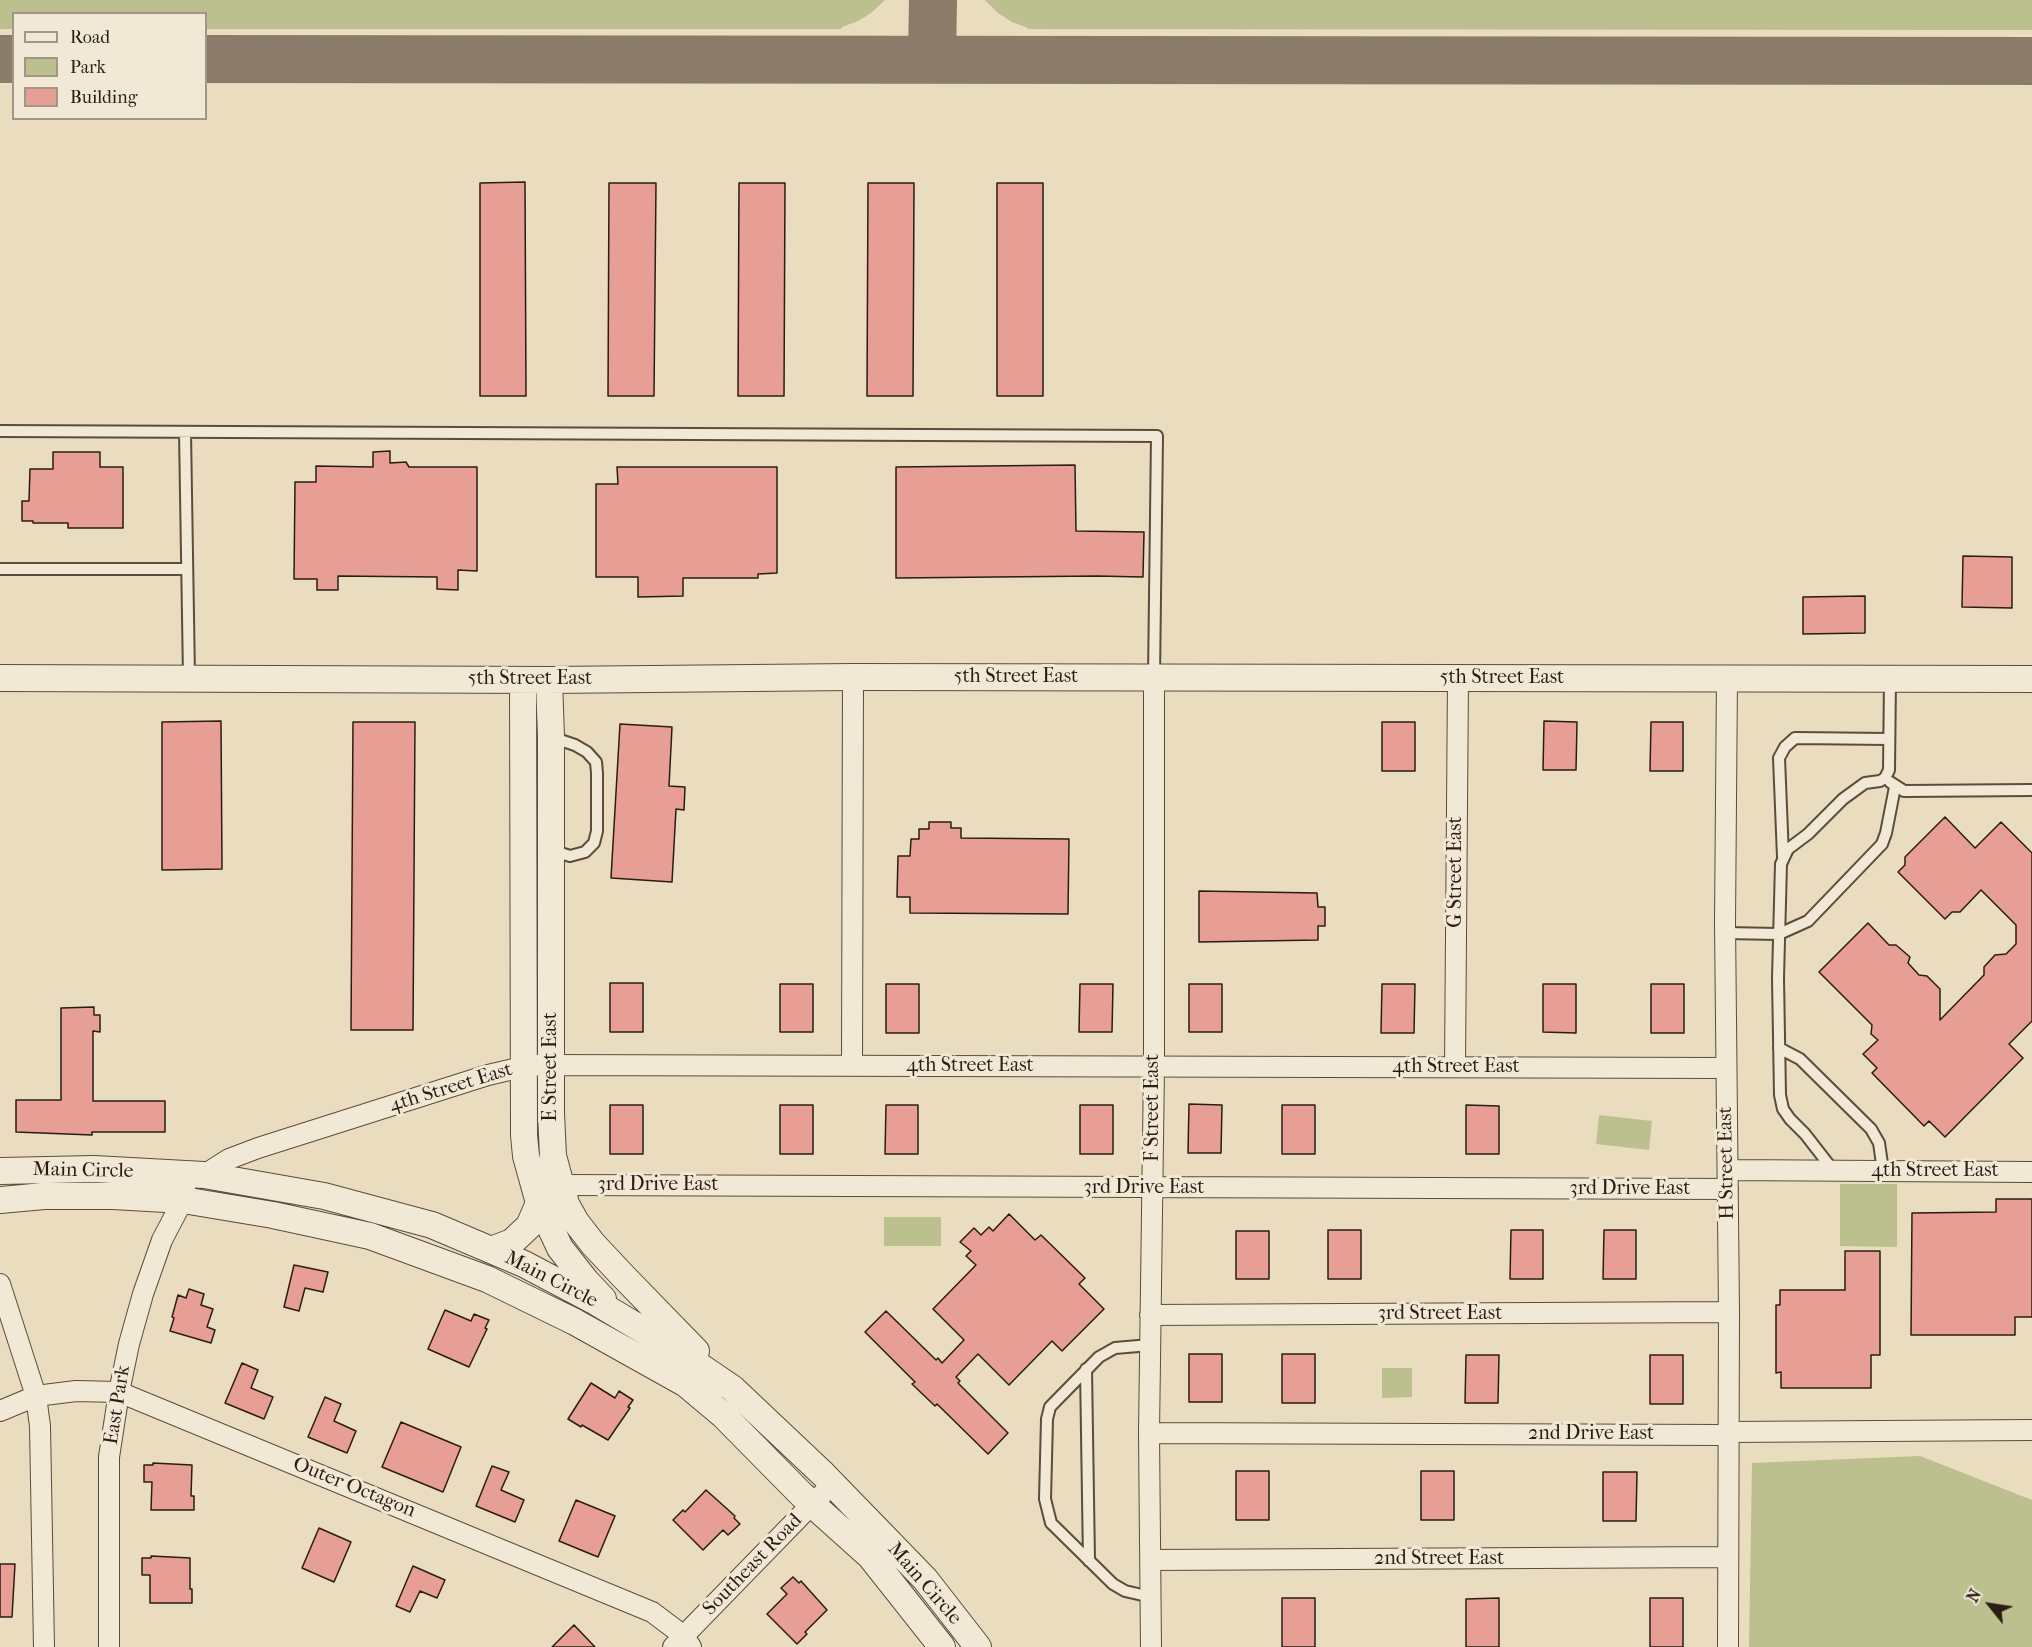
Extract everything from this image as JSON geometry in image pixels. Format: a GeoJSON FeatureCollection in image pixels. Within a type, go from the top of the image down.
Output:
{"type":"FeatureCollection","features":[{"type":"Feature","properties":{"kind":"street"},"geometry":{"type":"LineString","coordinates":[[852,1066],[853,677]]}},
{"type":"Feature","properties":{"kind":"street","name":"F Street East"},"geometry":{"type":"LineString","coordinates":[[1151,1647],[1149,1432],[1154,1067],[1154,677]]}},
{"type":"Feature","properties":{"kind":"street","name":"5th Street East"},"geometry":{"type":"LineString","coordinates":[[0,678],[2032,679]]}},
{"type":"Feature","properties":{"kind":"street","name":"G Street East"},"geometry":{"type":"LineString","coordinates":[[1455,1066],[1458,678]]}},
{"type":"Feature","properties":{"kind":"street","name":"H Street East"},"geometry":{"type":"LineString","coordinates":[[1727,678],[1725,1068],[1730,1312],[1728,1647]]}},
{"type":"Feature","properties":{"kind":"street","name":"E Street East"},"geometry":{"type":"LineString","coordinates":[[523,680],[526,1156],[538,1203],[560,1248],[586,1281],[686,1384]]}},
{"type":"Feature","properties":{"kind":"street","name":"E Street East"},"geometry":{"type":"LineString","coordinates":[[549,680],[553,1156],[566,1204],[576,1222],[593,1244],[732,1388]]}},
{"type":"Feature","properties":{"kind":"street","name":"4th Street East"},"geometry":{"type":"LineString","coordinates":[[230,1170],[488,1075],[524,1067],[551,1065],[1725,1068]]}},
{"type":"Feature","properties":{"kind":"street","name":"Main Circle"},"geometry":{"type":"LineString","coordinates":[[0,1171],[94,1170],[196,1175],[230,1170],[432,1226],[524,1264],[673,1348],[732,1388],[833,1484],[924,1579],[978,1647]]}},
{"type":"Feature","properties":{"kind":"street","name":"4th Street East"},"geometry":{"type":"LineString","coordinates":[[1803,1170],[2032,1172]]}},
{"type":"Feature","properties":{"kind":"street","name":"3rd Drive East"},"geometry":{"type":"LineString","coordinates":[[561,1185],[1153,1188],[1728,1180],[1803,1170]]}},
{"type":"Feature","properties":{"kind":"street","name":"East Park"},"geometry":{"type":"LineString","coordinates":[[109,1647],[109,1457],[119,1392],[143,1294],[162,1240],[196,1175]]}},
{"type":"Feature","properties":{"kind":"street","name":"Main Circle"},"geometry":{"type":"LineString","coordinates":[[0,1200],[44,1196],[113,1196],[183,1200],[273,1215],[370,1236],[477,1274],[575,1322],[686,1384],[723,1415],[812,1504],[870,1556],[942,1647]]}},
{"type":"Feature","properties":{"kind":"street"},"geometry":{"type":"LineString","coordinates":[[491,1250],[512,1242],[529,1226],[538,1203]]}},
{"type":"Feature","properties":{"kind":"street"},"geometry":{"type":"LineString","coordinates":[[0,1284],[36,1396],[40,1426],[44,1647]]}},
{"type":"Feature","properties":{"kind":"street","name":"3rd Street East"},"geometry":{"type":"LineString","coordinates":[[1150,1315],[1730,1312]]}},
{"type":"Feature","properties":{"kind":"street","name":"Outer Octagon"},"geometry":{"type":"LineString","coordinates":[[0,1411],[36,1396],[76,1391],[119,1392],[652,1612],[683,1643]]}},
{"type":"Feature","properties":{"kind":"street","name":"2nd Drive East"},"geometry":{"type":"LineString","coordinates":[[1149,1432],[1724,1435],[1729,1432],[2032,1430]]}},
{"type":"Feature","properties":{"kind":"street","name":"Southeast Road"},"geometry":{"type":"LineString","coordinates":[[683,1643],[833,1484]]}},
{"type":"Feature","properties":{"kind":"street","name":"2nd Street East"},"geometry":{"type":"LineString","coordinates":[[1151,1560],[1728,1557]]}},
{"type":"Feature","properties":{"kind":"lane"},"geometry":{"type":"LineString","coordinates":[[0,431],[1157,436],[1154,677]]}},
{"type":"Feature","properties":{"kind":"lane"},"geometry":{"type":"LineString","coordinates":[[185,432],[189,678]]}},
{"type":"Feature","properties":{"kind":"lane"},"geometry":{"type":"LineString","coordinates":[[0,569],[187,569]]}},
{"type":"Feature","properties":{"kind":"lane"},"geometry":{"type":"LineString","coordinates":[[1783,857],[1788,849],[1808,834],[1843,799],[1865,783],[1885,778],[1888,771],[1890,679]]}},
{"type":"Feature","properties":{"kind":"lane"},"geometry":{"type":"LineString","coordinates":[[550,850],[570,856],[585,852],[594,843],[597,831],[596,762],[587,752],[575,745],[551,737]]}},
{"type":"Feature","properties":{"kind":"lane"},"geometry":{"type":"LineString","coordinates":[[1833,1171],[1783,1109],[1780,1095],[1779,891],[1783,857],[1779,758],[1785,747],[1795,738],[1889,739]]}},
{"type":"Feature","properties":{"kind":"lane"},"geometry":{"type":"LineString","coordinates":[[1885,778],[1904,791],[2032,790]]}},
{"type":"Feature","properties":{"kind":"lane"},"geometry":{"type":"LineString","coordinates":[[1725,933],[1779,934],[1808,921],[1882,844],[1895,787]]}},
{"type":"Feature","properties":{"kind":"lane"},"geometry":{"type":"LineString","coordinates":[[1779,1048],[1800,1059],[1871,1129],[1879,1143],[1883,1171]]}},
{"type":"Feature","properties":{"kind":"lane"},"geometry":{"type":"LineString","coordinates":[[1150,1345],[1115,1348],[1099,1357],[1050,1407],[1047,1419],[1045,1499],[1051,1523],[1113,1584],[1125,1591],[1151,1597]]}},
{"type":"Feature","properties":{"kind":"lane"},"geometry":{"type":"LineString","coordinates":[[1086,1369],[1089,1561]]}},
{"type":"Feature","properties":{"kind":"green space"},"geometry":{"type":"Polygon","coordinates":[[[0,0],[885,0],[871,13],[841,29],[207,29],[207,12],[12,12],[12,29],[0,29],[0,0]]]}},
{"type":"Feature","properties":{"kind":"green space"},"geometry":{"type":"Polygon","coordinates":[[[985,0],[2032,0],[2032,30],[1028,29],[998,13],[985,0]]]}},
{"type":"Feature","properties":{"kind":"green space"},"geometry":{"type":"Polygon","coordinates":[[[1599,1115],[1652,1121],[1649,1150],[1596,1144],[1599,1115]]]}},
{"type":"Feature","properties":{"kind":"green space"},"geometry":{"type":"Polygon","coordinates":[[[1840,1184],[1897,1184],[1897,1247],[1840,1246],[1840,1184]]]}},
{"type":"Feature","properties":{"kind":"green space"},"geometry":{"type":"Polygon","coordinates":[[[884,1217],[941,1217],[941,1246],[884,1246],[884,1217]]]}},
{"type":"Feature","properties":{"kind":"green space"},"geometry":{"type":"Polygon","coordinates":[[[1382,1368],[1412,1368],[1412,1397],[1382,1398],[1382,1368]]]}},
{"type":"Feature","properties":{"kind":"green space"},"geometry":{"type":"Polygon","coordinates":[[[1920,1456],[2032,1500],[2032,1647],[1749,1647],[1752,1463],[1920,1456]]]}},
{"type":"Feature","properties":{"kind":"building"},"geometry":{"type":"Polygon","coordinates":[[[525,182],[526,396],[480,396],[480,183],[525,182]]]}},
{"type":"Feature","properties":{"kind":"building"},"geometry":{"type":"Polygon","coordinates":[[[609,183],[656,183],[654,396],[608,396],[609,183]]]}},
{"type":"Feature","properties":{"kind":"building"},"geometry":{"type":"Polygon","coordinates":[[[739,183],[785,183],[784,396],[738,396],[739,183]]]}},
{"type":"Feature","properties":{"kind":"building"},"geometry":{"type":"Polygon","coordinates":[[[868,183],[914,183],[913,396],[867,396],[868,183]]]}},
{"type":"Feature","properties":{"kind":"building"},"geometry":{"type":"Polygon","coordinates":[[[997,183],[1043,183],[1043,396],[997,396],[997,183]]]}},
{"type":"Feature","properties":{"kind":"building"},"geometry":{"type":"Polygon","coordinates":[[[390,451],[390,463],[406,462],[409,467],[477,467],[477,571],[458,570],[458,590],[437,589],[437,577],[338,576],[338,590],[317,590],[317,579],[294,579],[295,482],[316,482],[316,466],[373,467],[373,452],[390,451]]]}},
{"type":"Feature","properties":{"kind":"building"},"geometry":{"type":"Polygon","coordinates":[[[53,452],[100,452],[100,467],[123,467],[123,528],[68,528],[68,523],[22,521],[22,501],[29,501],[30,469],[53,469],[53,452]]]}},
{"type":"Feature","properties":{"kind":"building"},"geometry":{"type":"Polygon","coordinates":[[[1075,465],[1076,531],[1144,532],[1143,577],[896,578],[896,467],[1075,465]]]}},
{"type":"Feature","properties":{"kind":"building"},"geometry":{"type":"Polygon","coordinates":[[[617,467],[777,467],[777,573],[758,574],[758,578],[683,578],[683,596],[638,597],[638,577],[596,577],[596,484],[618,484],[617,467]]]}},
{"type":"Feature","properties":{"kind":"building"},"geometry":{"type":"Polygon","coordinates":[[[1963,556],[2012,557],[2012,608],[1962,607],[1963,556]]]}},
{"type":"Feature","properties":{"kind":"building"},"geometry":{"type":"Polygon","coordinates":[[[1865,596],[1865,633],[1803,634],[1803,597],[1865,596]]]}},
{"type":"Feature","properties":{"kind":"building"},"geometry":{"type":"Polygon","coordinates":[[[221,721],[222,869],[162,870],[162,722],[221,721]]]}},
{"type":"Feature","properties":{"kind":"building"},"geometry":{"type":"Polygon","coordinates":[[[1544,721],[1577,722],[1576,770],[1543,770],[1544,721]]]}},
{"type":"Feature","properties":{"kind":"building"},"geometry":{"type":"Polygon","coordinates":[[[353,722],[415,722],[413,1030],[351,1030],[353,722]]]}},
{"type":"Feature","properties":{"kind":"building"},"geometry":{"type":"Polygon","coordinates":[[[1382,722],[1415,722],[1415,771],[1382,771],[1382,722]]]}},
{"type":"Feature","properties":{"kind":"building"},"geometry":{"type":"Polygon","coordinates":[[[1651,722],[1683,722],[1683,771],[1650,771],[1651,722]]]}},
{"type":"Feature","properties":{"kind":"building"},"geometry":{"type":"Polygon","coordinates":[[[620,724],[672,727],[669,786],[685,787],[684,810],[676,809],[672,882],[611,878],[620,724]]]}},
{"type":"Feature","properties":{"kind":"building"},"geometry":{"type":"Polygon","coordinates":[[[1945,817],[1975,848],[2001,822],[2032,853],[2032,1021],[2009,1044],[2023,1058],[1945,1137],[1929,1121],[1924,1126],[1872,1073],[1877,1068],[1863,1054],[1878,1040],[1871,1034],[1872,1025],[1819,972],[1868,923],[1889,945],[1896,945],[1910,957],[1908,963],[1919,975],[1927,976],[1940,989],[1940,1020],[1984,975],[1984,967],[1995,955],[2006,954],[2016,944],[2016,925],[1981,890],[1960,912],[1952,912],[1945,919],[1898,872],[1905,865],[1905,857],[1945,817]]]}},
{"type":"Feature","properties":{"kind":"building"},"geometry":{"type":"Polygon","coordinates":[[[929,822],[951,822],[951,828],[961,828],[961,838],[1069,839],[1068,914],[910,913],[910,897],[897,897],[898,856],[910,856],[911,839],[919,839],[919,829],[929,829],[929,822]]]}},
{"type":"Feature","properties":{"kind":"building"},"geometry":{"type":"Polygon","coordinates":[[[1199,891],[1317,893],[1318,907],[1325,907],[1325,926],[1318,926],[1318,940],[1199,942],[1199,891]]]}},
{"type":"Feature","properties":{"kind":"building"},"geometry":{"type":"Polygon","coordinates":[[[610,983],[643,983],[643,1032],[610,1032],[610,983]]]}},
{"type":"Feature","properties":{"kind":"building"},"geometry":{"type":"Polygon","coordinates":[[[780,984],[813,984],[813,1032],[780,1032],[780,984]]]}},
{"type":"Feature","properties":{"kind":"building"},"geometry":{"type":"Polygon","coordinates":[[[886,984],[919,984],[919,1033],[886,1033],[886,984]]]}},
{"type":"Feature","properties":{"kind":"building"},"geometry":{"type":"Polygon","coordinates":[[[1080,984],[1113,984],[1112,1032],[1079,1032],[1080,984]]]}},
{"type":"Feature","properties":{"kind":"building"},"geometry":{"type":"Polygon","coordinates":[[[1189,984],[1222,984],[1222,1032],[1189,1032],[1189,984]]]}},
{"type":"Feature","properties":{"kind":"building"},"geometry":{"type":"Polygon","coordinates":[[[1382,984],[1415,984],[1414,1033],[1381,1033],[1382,984]]]}},
{"type":"Feature","properties":{"kind":"building"},"geometry":{"type":"Polygon","coordinates":[[[1543,984],[1576,984],[1576,1033],[1543,1032],[1543,984]]]}},
{"type":"Feature","properties":{"kind":"building"},"geometry":{"type":"Polygon","coordinates":[[[1651,984],[1684,984],[1684,1033],[1651,1033],[1651,984]]]}},
{"type":"Feature","properties":{"kind":"building"},"geometry":{"type":"Polygon","coordinates":[[[94,1007],[94,1015],[100,1015],[100,1032],[93,1031],[93,1101],[165,1101],[165,1132],[92,1132],[92,1135],[16,1132],[16,1100],[61,1100],[61,1008],[94,1007]]]}},
{"type":"Feature","properties":{"kind":"building"},"geometry":{"type":"Polygon","coordinates":[[[1189,1104],[1222,1105],[1221,1153],[1188,1153],[1189,1104]]]}},
{"type":"Feature","properties":{"kind":"building"},"geometry":{"type":"Polygon","coordinates":[[[610,1105],[643,1105],[643,1154],[610,1154],[610,1105]]]}},
{"type":"Feature","properties":{"kind":"building"},"geometry":{"type":"Polygon","coordinates":[[[780,1105],[813,1105],[813,1154],[780,1154],[780,1105]]]}},
{"type":"Feature","properties":{"kind":"building"},"geometry":{"type":"Polygon","coordinates":[[[886,1105],[918,1105],[918,1154],[885,1154],[886,1105]]]}},
{"type":"Feature","properties":{"kind":"building"},"geometry":{"type":"Polygon","coordinates":[[[1080,1105],[1113,1105],[1113,1154],[1080,1154],[1080,1105]]]}},
{"type":"Feature","properties":{"kind":"building"},"geometry":{"type":"Polygon","coordinates":[[[1282,1105],[1315,1105],[1315,1154],[1282,1154],[1282,1105]]]}},
{"type":"Feature","properties":{"kind":"building"},"geometry":{"type":"Polygon","coordinates":[[[1466,1105],[1499,1106],[1499,1154],[1466,1154],[1466,1105]]]}},
{"type":"Feature","properties":{"kind":"building"},"geometry":{"type":"Polygon","coordinates":[[[1996,1199],[2032,1199],[2032,1317],[2015,1317],[2015,1335],[1911,1335],[1912,1213],[1996,1212],[1996,1199]]]}},
{"type":"Feature","properties":{"kind":"building"},"geometry":{"type":"Polygon","coordinates":[[[1009,1214],[1035,1240],[1041,1235],[1085,1278],[1079,1284],[1104,1309],[1062,1351],[1052,1341],[1009,1385],[978,1354],[956,1377],[960,1381],[958,1383],[1008,1433],[988,1454],[937,1404],[935,1406],[912,1384],[915,1382],[865,1332],[886,1311],[936,1360],[938,1358],[942,1363],[964,1340],[933,1309],[976,1265],[966,1256],[971,1251],[960,1242],[974,1228],[981,1235],[989,1227],[993,1231],[1009,1214]]]}},
{"type":"Feature","properties":{"kind":"building"},"geometry":{"type":"Polygon","coordinates":[[[1328,1230],[1361,1230],[1361,1279],[1328,1279],[1328,1230]]]}},
{"type":"Feature","properties":{"kind":"building"},"geometry":{"type":"Polygon","coordinates":[[[1511,1230],[1543,1230],[1543,1279],[1510,1279],[1511,1230]]]}},
{"type":"Feature","properties":{"kind":"building"},"geometry":{"type":"Polygon","coordinates":[[[1604,1230],[1636,1230],[1636,1279],[1603,1279],[1604,1230]]]}},
{"type":"Feature","properties":{"kind":"building"},"geometry":{"type":"Polygon","coordinates":[[[1236,1231],[1269,1231],[1269,1279],[1236,1279],[1236,1231]]]}},
{"type":"Feature","properties":{"kind":"building"},"geometry":{"type":"Polygon","coordinates":[[[1845,1251],[1880,1251],[1880,1355],[1871,1355],[1871,1388],[1781,1388],[1781,1372],[1776,1373],[1776,1305],[1780,1305],[1780,1290],[1845,1290],[1845,1251]]]}},
{"type":"Feature","properties":{"kind":"building"},"geometry":{"type":"Polygon","coordinates":[[[294,1265],[328,1272],[323,1292],[305,1288],[299,1311],[284,1307],[294,1265]]]}},
{"type":"Feature","properties":{"kind":"building"},"geometry":{"type":"Polygon","coordinates":[[[189,1289],[204,1294],[201,1305],[213,1309],[207,1327],[215,1330],[211,1343],[170,1331],[178,1295],[186,1298],[189,1289]]]}},
{"type":"Feature","properties":{"kind":"building"},"geometry":{"type":"Polygon","coordinates":[[[445,1310],[471,1321],[474,1314],[489,1320],[469,1367],[428,1349],[445,1310]]]}},
{"type":"Feature","properties":{"kind":"building"},"geometry":{"type":"Polygon","coordinates":[[[1189,1354],[1222,1354],[1222,1402],[1189,1402],[1189,1354]]]}},
{"type":"Feature","properties":{"kind":"building"},"geometry":{"type":"Polygon","coordinates":[[[1282,1354],[1315,1354],[1315,1403],[1282,1403],[1282,1354]]]}},
{"type":"Feature","properties":{"kind":"building"},"geometry":{"type":"Polygon","coordinates":[[[1466,1355],[1499,1355],[1498,1403],[1465,1403],[1466,1355]]]}},
{"type":"Feature","properties":{"kind":"building"},"geometry":{"type":"Polygon","coordinates":[[[1650,1355],[1683,1355],[1683,1404],[1650,1404],[1650,1355]]]}},
{"type":"Feature","properties":{"kind":"building"},"geometry":{"type":"Polygon","coordinates":[[[242,1363],[258,1370],[251,1388],[273,1397],[264,1419],[225,1403],[242,1363]]]}},
{"type":"Feature","properties":{"kind":"building"},"geometry":{"type":"Polygon","coordinates":[[[591,1383],[615,1398],[619,1391],[633,1400],[608,1440],[568,1419],[591,1383]]]}},
{"type":"Feature","properties":{"kind":"building"},"geometry":{"type":"Polygon","coordinates":[[[325,1397],[341,1404],[334,1421],[356,1431],[347,1453],[308,1437],[325,1397]]]}},
{"type":"Feature","properties":{"kind":"building"},"geometry":{"type":"Polygon","coordinates":[[[401,1422],[461,1447],[443,1492],[382,1467],[401,1422]]]}},
{"type":"Feature","properties":{"kind":"building"},"geometry":{"type":"Polygon","coordinates":[[[153,1463],[192,1465],[191,1496],[194,1496],[194,1510],[151,1510],[152,1482],[144,1482],[144,1465],[153,1465],[153,1463]]]}},
{"type":"Feature","properties":{"kind":"building"},"geometry":{"type":"Polygon","coordinates":[[[492,1466],[509,1472],[501,1490],[524,1500],[515,1522],[476,1506],[492,1466]]]}},
{"type":"Feature","properties":{"kind":"building"},"geometry":{"type":"Polygon","coordinates":[[[1236,1471],[1269,1471],[1269,1520],[1236,1520],[1236,1471]]]}},
{"type":"Feature","properties":{"kind":"building"},"geometry":{"type":"Polygon","coordinates":[[[1421,1471],[1454,1471],[1454,1520],[1421,1520],[1421,1471]]]}},
{"type":"Feature","properties":{"kind":"building"},"geometry":{"type":"Polygon","coordinates":[[[1603,1472],[1637,1472],[1636,1521],[1603,1521],[1603,1472]]]}},
{"type":"Feature","properties":{"kind":"building"},"geometry":{"type":"Polygon","coordinates":[[[706,1490],[735,1516],[734,1518],[740,1524],[728,1535],[723,1530],[703,1550],[673,1520],[683,1510],[685,1512],[706,1490]]]}},
{"type":"Feature","properties":{"kind":"building"},"geometry":{"type":"Polygon","coordinates":[[[576,1500],[615,1516],[598,1557],[559,1541],[576,1500]]]}},
{"type":"Feature","properties":{"kind":"building"},"geometry":{"type":"Polygon","coordinates":[[[319,1528],[351,1542],[334,1582],[302,1568],[319,1528]]]}},
{"type":"Feature","properties":{"kind":"building"},"geometry":{"type":"Polygon","coordinates":[[[151,1556],[190,1558],[192,1603],[150,1603],[150,1575],[142,1575],[142,1558],[151,1558],[151,1556]]]}},
{"type":"Feature","properties":{"kind":"building"},"geometry":{"type":"Polygon","coordinates":[[[0,1564],[15,1564],[12,1617],[0,1617],[0,1564]]]}},
{"type":"Feature","properties":{"kind":"building"},"geometry":{"type":"Polygon","coordinates":[[[413,1566],[445,1580],[437,1598],[420,1591],[410,1612],[396,1606],[413,1566]]]}},
{"type":"Feature","properties":{"kind":"building"},"geometry":{"type":"Polygon","coordinates":[[[793,1577],[799,1583],[801,1581],[827,1610],[805,1632],[807,1634],[797,1644],[767,1614],[787,1594],[781,1588],[793,1577]]]}},
{"type":"Feature","properties":{"kind":"building"},"geometry":{"type":"Polygon","coordinates":[[[1282,1598],[1315,1598],[1315,1647],[1282,1647],[1282,1598]]]}},
{"type":"Feature","properties":{"kind":"building"},"geometry":{"type":"Polygon","coordinates":[[[1499,1598],[1499,1647],[1466,1647],[1466,1599],[1499,1598]]]}},
{"type":"Feature","properties":{"kind":"building"},"geometry":{"type":"Polygon","coordinates":[[[1650,1598],[1683,1598],[1683,1647],[1650,1647],[1650,1598]]]}},
{"type":"Feature","properties":{"kind":"building"},"geometry":{"type":"Polygon","coordinates":[[[574,1625],[595,1647],[552,1647],[574,1625]]]}},
{"type":"Feature","properties":{"kind":"taxiway"},"geometry":{"type":"LineString","coordinates":[[932,58],[933,0]]}},
{"type":"Feature","properties":{"kind":"taxiway"},"geometry":{"type":"LineString","coordinates":[[0,59],[12,59]]}},
{"type":"Feature","properties":{"kind":"taxiway"},"geometry":{"type":"LineString","coordinates":[[207,59],[2032,61]]}}]}
